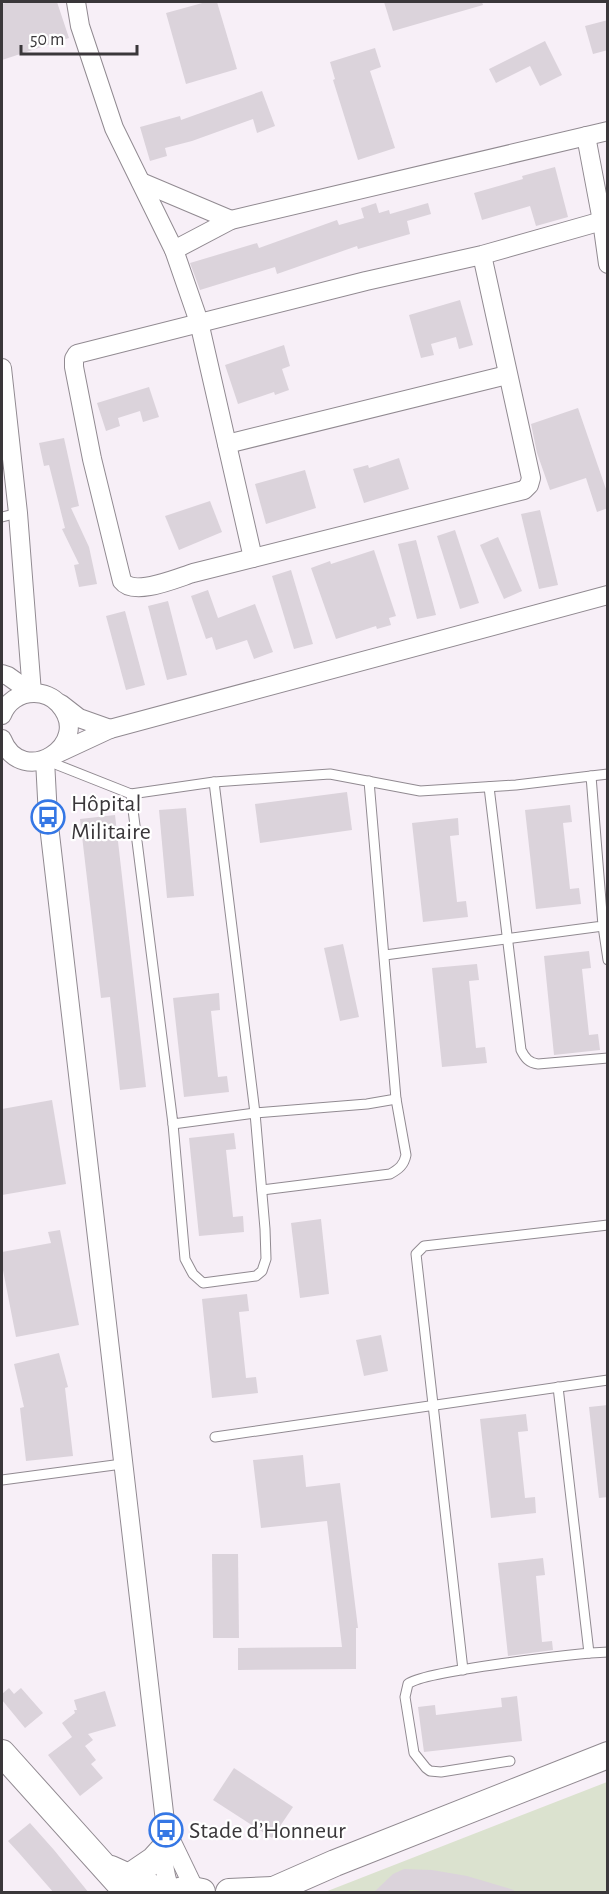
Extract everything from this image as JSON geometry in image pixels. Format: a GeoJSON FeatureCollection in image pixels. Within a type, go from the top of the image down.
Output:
{"type":"FeatureCollection","features":[{"type":"Feature","properties":{"kind":"main road"},"geometry":{"type":"LineString","coordinates":[[2,1753],[104,1866],[128,1885],[162,1893]]}},
{"type":"Feature","properties":{"kind":"main road"},"geometry":{"type":"LineString","coordinates":[[229,1893],[271,1891],[335,1863],[608,1755]]}},
{"type":"Feature","properties":{"kind":"main road"},"geometry":{"type":"LineString","coordinates":[[128,1885],[154,1860],[165,1840]]}},
{"type":"Feature","properties":{"kind":"street"},"geometry":{"type":"LineString","coordinates":[[76,2],[80,26],[114,128],[174,250],[199,322],[253,558]]}},
{"type":"Feature","properties":{"kind":"street"},"geometry":{"type":"LineString","coordinates":[[174,250],[231,220],[608,131]]}},
{"type":"Feature","properties":{"kind":"street"},"geometry":{"type":"LineString","coordinates":[[586,136],[608,264]]}},
{"type":"Feature","properties":{"kind":"street"},"geometry":{"type":"LineString","coordinates":[[141,182],[231,220]]}},
{"type":"Feature","properties":{"kind":"street"},"geometry":{"type":"LineString","coordinates":[[482,255],[531,478],[530,485],[524,490],[147,586],[133,588],[126,586],[122,581],[92,459],[74,367],[74,358],[77,354],[366,280],[482,255],[602,221]]}},
{"type":"Feature","properties":{"kind":"street"},"geometry":{"type":"LineString","coordinates":[[2,368],[10,515],[32,693]]}},
{"type":"Feature","properties":{"kind":"street"},"geometry":{"type":"LineString","coordinates":[[227,444],[507,375]]}},
{"type":"Feature","properties":{"kind":"street"},"geometry":{"type":"LineString","coordinates":[[14,759],[50,758],[110,729],[608,595]]}},
{"type":"Feature","properties":{"kind":"street"},"geometry":{"type":"LineString","coordinates":[[2,674],[32,693]]}},
{"type":"Feature","properties":{"kind":"street"},"geometry":{"type":"LineString","coordinates":[[2,685],[11,699],[6,708]]}},
{"type":"Feature","properties":{"kind":"street"},"geometry":{"type":"LineString","coordinates":[[6,708],[17,697],[41,693],[79,718],[110,729]]}},
{"type":"Feature","properties":{"kind":"street"},"geometry":{"type":"LineString","coordinates":[[56,701],[66,716],[68,733],[65,742],[50,758],[48,817],[165,1840],[186,1892]]}},
{"type":"Feature","properties":{"kind":"street"},"geometry":{"type":"LineString","coordinates":[[2,740],[48,817]]}},
{"type":"Feature","properties":{"kind":"lane"},"geometry":{"type":"LineString","coordinates":[[50,758],[131,794],[214,782],[330,774],[420,791],[489,787],[608,774]]}},
{"type":"Feature","properties":{"kind":"lane"},"geometry":{"type":"LineString","coordinates":[[591,776],[603,926],[608,960]]}},
{"type":"Feature","properties":{"kind":"lane"},"geometry":{"type":"LineString","coordinates":[[262,1190],[390,1174],[404,1164],[406,1155],[396,1099],[369,781]]}},
{"type":"Feature","properties":{"kind":"lane"},"geometry":{"type":"LineString","coordinates":[[131,794],[173,1124],[184,1259],[202,1283],[255,1276],[262,1271],[266,1259],[262,1190],[255,1113],[214,782]]}},
{"type":"Feature","properties":{"kind":"lane"},"geometry":{"type":"LineString","coordinates":[[489,787],[521,1050],[531,1063],[538,1064],[608,1058]]}},
{"type":"Feature","properties":{"kind":"lane"},"geometry":{"type":"LineString","coordinates":[[385,955],[603,926]]}},
{"type":"Feature","properties":{"kind":"lane"},"geometry":{"type":"LineString","coordinates":[[173,1124],[396,1099]]}},
{"type":"Feature","properties":{"kind":"lane"},"geometry":{"type":"LineString","coordinates":[[463,1670],[415,1259],[418,1250],[424,1246],[608,1225]]}},
{"type":"Feature","properties":{"kind":"lane"},"geometry":{"type":"LineString","coordinates":[[215,1437],[608,1380]]}},
{"type":"Feature","properties":{"kind":"lane"},"geometry":{"type":"LineString","coordinates":[[558,1387],[589,1653]]}},
{"type":"Feature","properties":{"kind":"lane"},"geometry":{"type":"LineString","coordinates":[[2,1480],[122,1464]]}},
{"type":"Feature","properties":{"kind":"lane"},"geometry":{"type":"LineString","coordinates":[[510,1761],[441,1772],[430,1771],[414,1753],[405,1697],[406,1688],[417,1679],[463,1670],[608,1652]]}},
{"type":"Feature","properties":{"kind":"green space"},"geometry":{"type":"Polygon","coordinates":[[[607,1782],[607,1892],[325,1892],[607,1782]]]}},
{"type":"Feature","properties":{"kind":"building"},"geometry":{"type":"Polygon","coordinates":[[[57,2],[69,38],[2,60],[2,4],[57,2]]]}},
{"type":"Feature","properties":{"kind":"building"},"geometry":{"type":"Polygon","coordinates":[[[206,2],[217,2],[237,69],[186,84],[166,13],[206,2]]]}},
{"type":"Feature","properties":{"kind":"building"},"geometry":{"type":"Polygon","coordinates":[[[384,2],[482,2],[483,5],[393,31],[384,2]]]}},
{"type":"Feature","properties":{"kind":"building"},"geometry":{"type":"Polygon","coordinates":[[[608,20],[608,50],[593,54],[585,26],[608,20]]]}},
{"type":"Feature","properties":{"kind":"building"},"geometry":{"type":"Polygon","coordinates":[[[545,41],[562,75],[540,86],[530,66],[496,83],[489,69],[545,41]]]}},
{"type":"Feature","properties":{"kind":"building"},"geometry":{"type":"Polygon","coordinates":[[[375,48],[381,67],[370,71],[395,148],[358,160],[333,80],[335,79],[330,62],[375,48]]]}},
{"type":"Feature","properties":{"kind":"building"},"geometry":{"type":"Polygon","coordinates":[[[262,91],[275,126],[257,133],[253,119],[192,141],[165,148],[167,156],[150,161],[140,127],[180,116],[181,120],[262,91]]]}},
{"type":"Feature","properties":{"kind":"building"},"geometry":{"type":"Polygon","coordinates":[[[555,167],[568,217],[536,226],[530,206],[482,220],[474,193],[555,167]]]}},
{"type":"Feature","properties":{"kind":"building"},"geometry":{"type":"Polygon","coordinates":[[[376,203],[379,213],[389,210],[390,214],[428,203],[431,214],[407,221],[410,234],[358,249],[357,246],[277,274],[275,267],[200,290],[190,263],[257,243],[259,248],[337,220],[339,225],[364,218],[361,208],[376,203]]]}},
{"type":"Feature","properties":{"kind":"building"},"geometry":{"type":"Polygon","coordinates":[[[460,300],[473,345],[459,349],[456,337],[431,344],[434,355],[421,358],[409,315],[460,300]]]}},
{"type":"Feature","properties":{"kind":"building"},"geometry":{"type":"Polygon","coordinates":[[[284,345],[290,366],[282,369],[289,390],[275,395],[274,392],[238,404],[225,365],[284,345]]]}},
{"type":"Feature","properties":{"kind":"building"},"geometry":{"type":"Polygon","coordinates":[[[149,387],[159,417],[143,422],[140,411],[118,418],[120,426],[106,431],[97,403],[149,387]]]}},
{"type":"Feature","properties":{"kind":"building"},"geometry":{"type":"Polygon","coordinates":[[[578,408],[608,495],[608,508],[597,512],[586,478],[550,490],[537,453],[531,424],[578,408]]]}},
{"type":"Feature","properties":{"kind":"building"},"geometry":{"type":"Polygon","coordinates":[[[64,438],[79,506],[71,508],[89,547],[97,584],[79,587],[74,565],[79,564],[62,529],[65,528],[49,465],[44,466],[39,443],[64,438]]]}},
{"type":"Feature","properties":{"kind":"building"},"geometry":{"type":"Polygon","coordinates":[[[399,458],[409,489],[364,503],[353,469],[368,465],[369,468],[399,458]]]}},
{"type":"Feature","properties":{"kind":"building"},"geometry":{"type":"Polygon","coordinates":[[[305,470],[316,508],[266,524],[255,484],[305,470]]]}},
{"type":"Feature","properties":{"kind":"building"},"geometry":{"type":"Polygon","coordinates":[[[210,501],[222,532],[179,550],[165,516],[210,501]]]}},
{"type":"Feature","properties":{"kind":"building"},"geometry":{"type":"Polygon","coordinates":[[[540,510],[558,585],[539,589],[521,514],[540,510]]]}},
{"type":"Feature","properties":{"kind":"building"},"geometry":{"type":"Polygon","coordinates":[[[455,530],[479,603],[460,609],[437,536],[455,530]]]}},
{"type":"Feature","properties":{"kind":"building"},"geometry":{"type":"Polygon","coordinates":[[[498,537],[522,591],[504,599],[480,545],[498,537]]]}},
{"type":"Feature","properties":{"kind":"building"},"geometry":{"type":"Polygon","coordinates":[[[416,540],[436,615],[417,619],[398,544],[416,540]]]}},
{"type":"Feature","properties":{"kind":"building"},"geometry":{"type":"Polygon","coordinates":[[[374,550],[396,616],[389,618],[391,625],[377,629],[376,626],[336,639],[311,568],[374,550]]]}},
{"type":"Feature","properties":{"kind":"building"},"geometry":{"type":"Polygon","coordinates":[[[291,570],[313,644],[294,649],[272,576],[291,570]]]}},
{"type":"Feature","properties":{"kind":"building"},"geometry":{"type":"Polygon","coordinates":[[[208,590],[218,618],[255,604],[273,652],[254,659],[247,640],[216,650],[212,637],[206,639],[191,596],[208,590]]]}},
{"type":"Feature","properties":{"kind":"building"},"geometry":{"type":"Polygon","coordinates":[[[168,601],[187,675],[167,680],[148,606],[168,601]]]}},
{"type":"Feature","properties":{"kind":"building"},"geometry":{"type":"Polygon","coordinates":[[[125,611],[145,685],[126,690],[106,616],[125,611]]]}},
{"type":"Feature","properties":{"kind":"building"},"geometry":{"type":"Polygon","coordinates":[[[347,792],[352,830],[260,843],[255,804],[347,792]]]}},
{"type":"Feature","properties":{"kind":"building"},"geometry":{"type":"Polygon","coordinates":[[[570,805],[572,822],[563,823],[570,889],[579,888],[581,904],[536,909],[525,810],[570,805]]]}},
{"type":"Feature","properties":{"kind":"building"},"geometry":{"type":"Polygon","coordinates":[[[186,808],[194,896],[167,898],[159,810],[186,808]]]}},
{"type":"Feature","properties":{"kind":"building"},"geometry":{"type":"Polygon","coordinates":[[[115,815],[146,1087],[120,1090],[110,997],[101,998],[80,819],[115,815]]]}},
{"type":"Feature","properties":{"kind":"building"},"geometry":{"type":"Polygon","coordinates":[[[458,818],[459,835],[450,836],[457,902],[466,901],[468,917],[423,922],[412,823],[458,818]]]}},
{"type":"Feature","properties":{"kind":"building"},"geometry":{"type":"Polygon","coordinates":[[[343,944],[359,1017],[340,1021],[324,948],[343,944]]]}},
{"type":"Feature","properties":{"kind":"building"},"geometry":{"type":"Polygon","coordinates":[[[589,951],[591,968],[582,969],[589,1035],[598,1034],[600,1050],[554,1055],[544,956],[589,951]]]}},
{"type":"Feature","properties":{"kind":"building"},"geometry":{"type":"Polygon","coordinates":[[[477,964],[479,980],[469,981],[476,1048],[485,1047],[487,1063],[442,1067],[432,968],[477,964]]]}},
{"type":"Feature","properties":{"kind":"building"},"geometry":{"type":"Polygon","coordinates":[[[219,993],[220,1010],[211,1011],[218,1077],[227,1076],[229,1092],[184,1097],[173,998],[219,993]]]}},
{"type":"Feature","properties":{"kind":"building"},"geometry":{"type":"Polygon","coordinates":[[[52,1100],[66,1184],[2,1195],[2,1109],[52,1100]]]}},
{"type":"Feature","properties":{"kind":"building"},"geometry":{"type":"Polygon","coordinates":[[[234,1133],[236,1149],[226,1150],[233,1217],[243,1216],[244,1232],[199,1236],[189,1138],[234,1133]]]}},
{"type":"Feature","properties":{"kind":"building"},"geometry":{"type":"Polygon","coordinates":[[[321,1219],[329,1294],[300,1298],[291,1223],[321,1219]]]}},
{"type":"Feature","properties":{"kind":"building"},"geometry":{"type":"Polygon","coordinates":[[[60,1230],[79,1325],[16,1337],[2,1265],[2,1252],[51,1243],[48,1232],[60,1230]]]}},
{"type":"Feature","properties":{"kind":"building"},"geometry":{"type":"Polygon","coordinates":[[[247,1294],[249,1311],[239,1312],[246,1378],[256,1377],[258,1393],[212,1398],[202,1299],[247,1294]]]}},
{"type":"Feature","properties":{"kind":"building"},"geometry":{"type":"Polygon","coordinates":[[[381,1335],[388,1371],[364,1376],[356,1340],[381,1335]]]}},
{"type":"Feature","properties":{"kind":"building"},"geometry":{"type":"Polygon","coordinates":[[[59,1353],[68,1387],[65,1388],[73,1456],[26,1461],[20,1408],[24,1407],[14,1364],[59,1353]]]}},
{"type":"Feature","properties":{"kind":"building"},"geometry":{"type":"Polygon","coordinates":[[[608,1405],[608,1497],[599,1498],[589,1407],[608,1405]]]}},
{"type":"Feature","properties":{"kind":"building"},"geometry":{"type":"Polygon","coordinates":[[[526,1414],[528,1431],[518,1432],[525,1498],[535,1497],[536,1513],[491,1518],[480,1419],[526,1414]]]}},
{"type":"Feature","properties":{"kind":"building"},"geometry":{"type":"Polygon","coordinates":[[[303,1455],[306,1487],[340,1483],[358,1628],[356,1628],[356,1669],[238,1670],[238,1648],[342,1647],[327,1521],[261,1528],[253,1460],[303,1455]]]}},
{"type":"Feature","properties":{"kind":"building"},"geometry":{"type":"Polygon","coordinates":[[[212,1554],[238,1554],[239,1638],[213,1638],[212,1554]]]}},
{"type":"Feature","properties":{"kind":"building"},"geometry":{"type":"Polygon","coordinates":[[[543,1558],[545,1575],[536,1576],[542,1642],[552,1641],[553,1650],[508,1656],[498,1563],[543,1558]]]}},
{"type":"Feature","properties":{"kind":"building"},"geometry":{"type":"Polygon","coordinates":[[[9,1688],[14,1694],[21,1688],[43,1713],[25,1728],[2,1700],[2,1694],[9,1688]]]}},
{"type":"Feature","properties":{"kind":"building"},"geometry":{"type":"Polygon","coordinates":[[[105,1691],[116,1726],[88,1734],[93,1740],[85,1746],[96,1760],[91,1764],[103,1778],[80,1796],[48,1755],[72,1737],[62,1723],[75,1713],[74,1710],[77,1710],[74,1700],[105,1691]]]}},
{"type":"Feature","properties":{"kind":"building"},"geometry":{"type":"Polygon","coordinates":[[[517,1696],[522,1741],[424,1752],[418,1707],[435,1705],[436,1715],[502,1707],[501,1698],[517,1696]]]}},
{"type":"Feature","properties":{"kind":"building"},"geometry":{"type":"Polygon","coordinates":[[[234,1768],[293,1807],[272,1838],[213,1800],[234,1768]]]}},
{"type":"Feature","properties":{"kind":"building"},"geometry":{"type":"Polygon","coordinates":[[[30,1823],[89,1893],[54,1893],[8,1841],[30,1823]]]}},
{"type":"Feature","properties":{"kind":"building"},"geometry":{"type":"Polygon","coordinates":[[[404,1869],[432,1870],[467,1876],[514,1890],[513,1893],[445,1893],[411,1890],[402,1893],[373,1893],[393,1874],[404,1869]]]}},
{"type":"Feature","properties":{"kind":"place","name":"Hôpital Militaire"},"geometry":{"type":"Point","coordinates":[48,817]}},
{"type":"Feature","properties":{"kind":"place","name":"Stade d’Honneur"},"geometry":{"type":"Point","coordinates":[166,1830]}}]}
